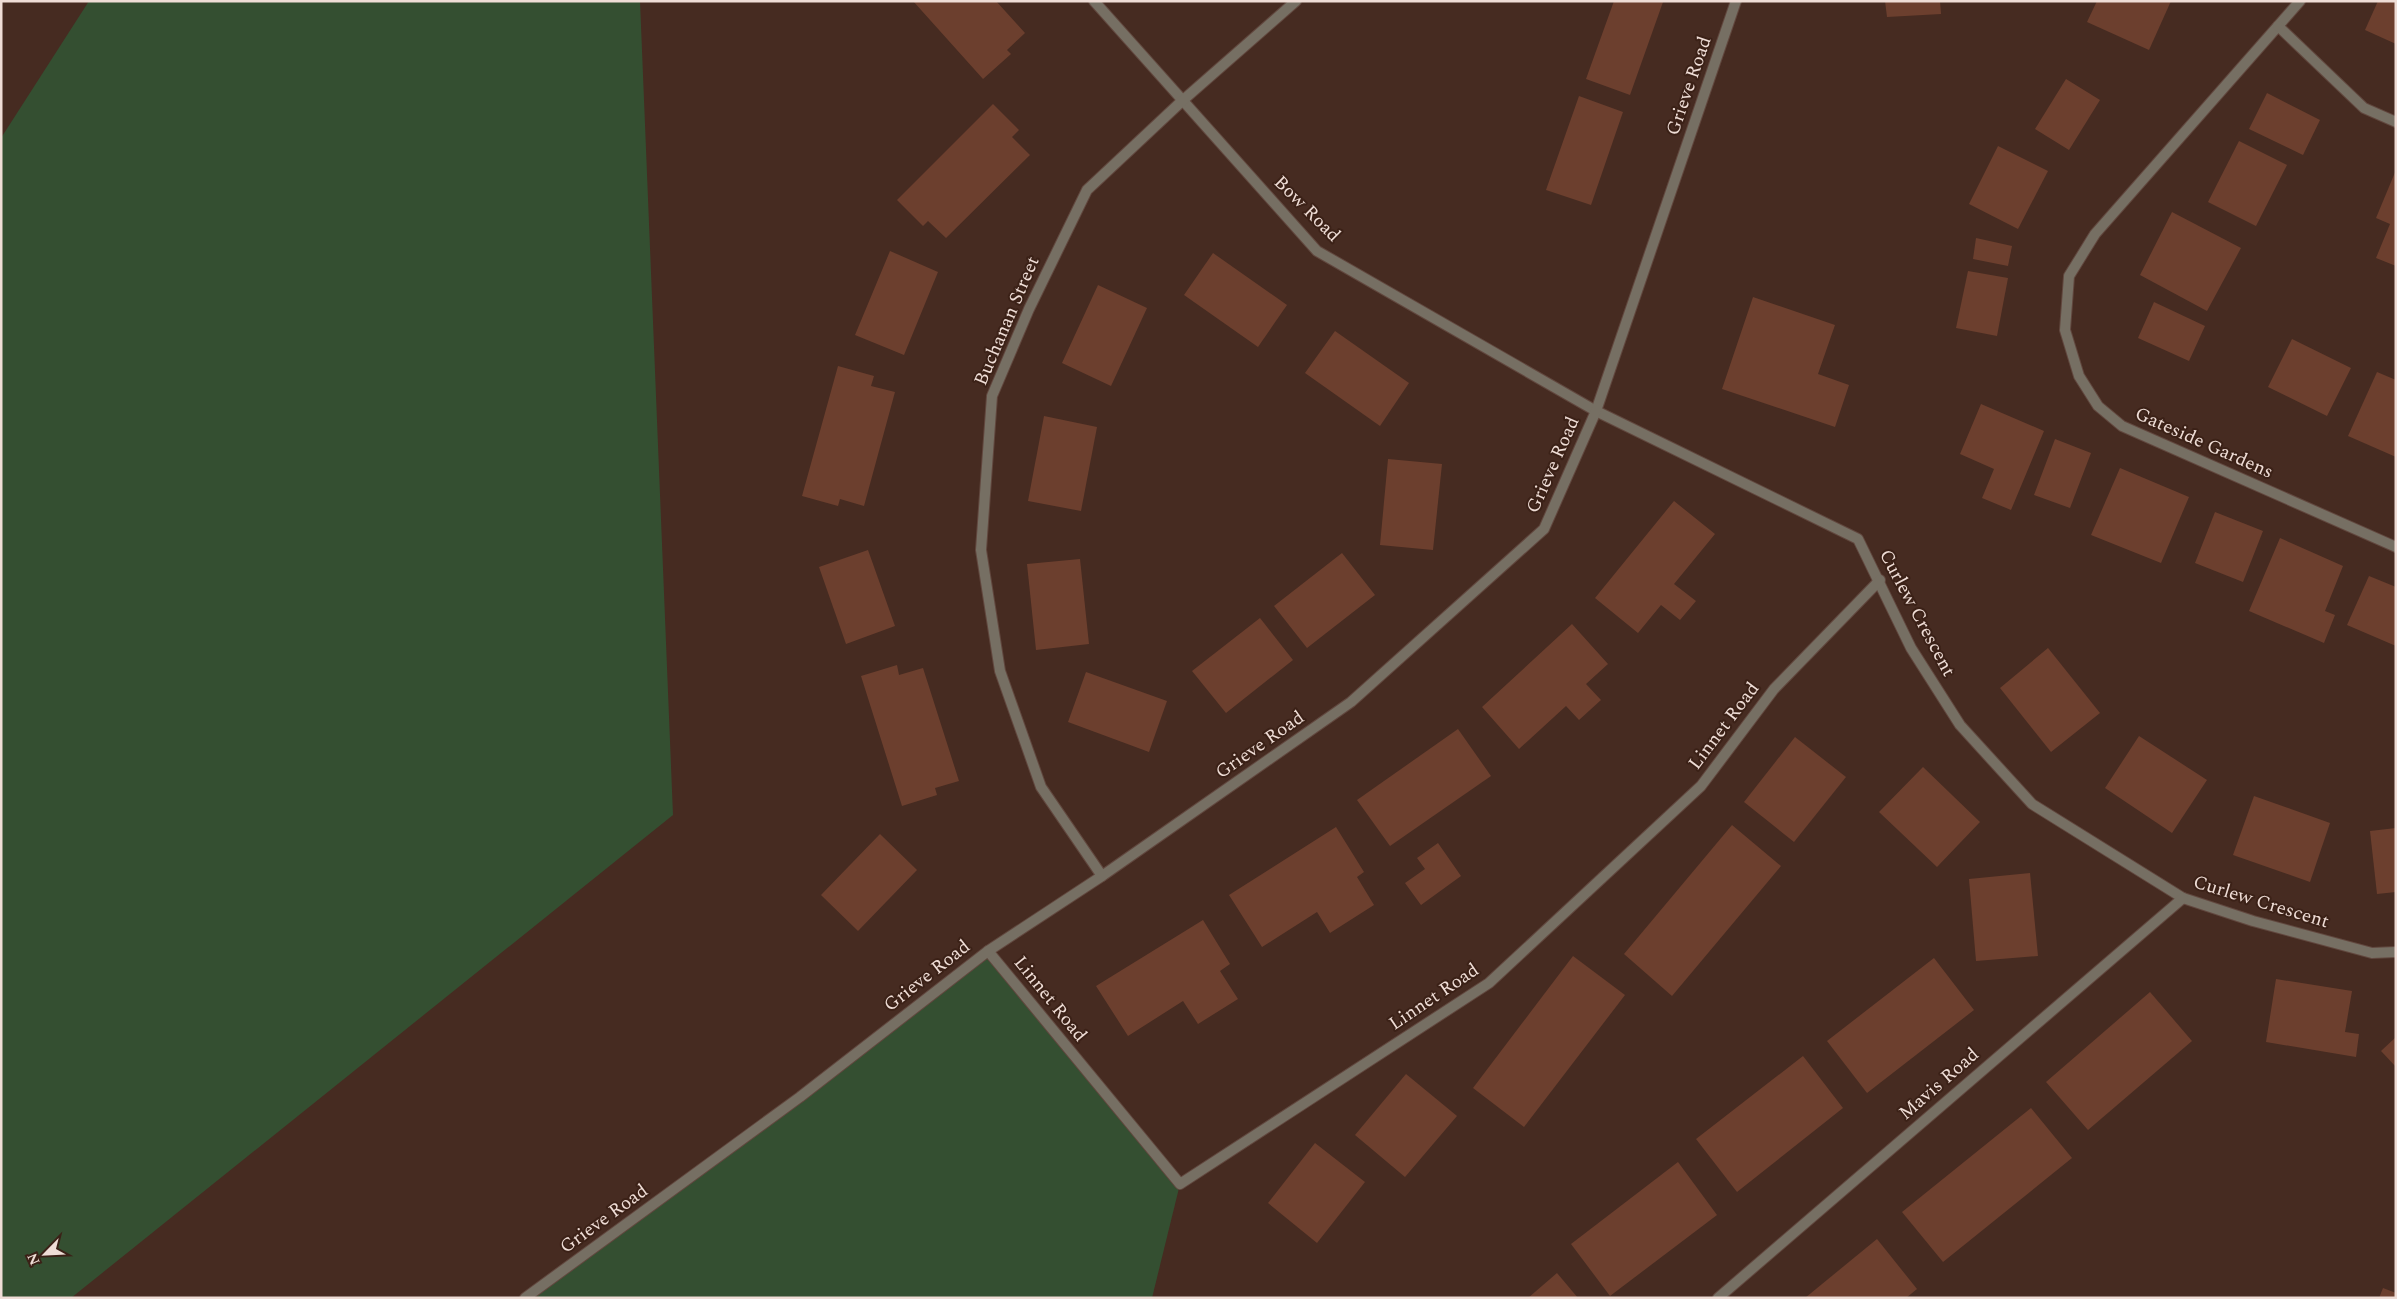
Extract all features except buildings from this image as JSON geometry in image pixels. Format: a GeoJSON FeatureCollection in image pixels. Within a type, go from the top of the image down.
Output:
{"type":"FeatureCollection","features":[{"type":"Feature","properties":{"kind":"street","name":"Bow Road"},"geometry":{"type":"LineString","coordinates":[[1094,1],[1317,251],[1596,411]]}},
{"type":"Feature","properties":{"kind":"street","name":"Buchanan Street"},"geometry":{"type":"LineString","coordinates":[[1102,876],[1041,787],[1000,671],[981,550],[992,396],[1029,310],[1087,190],[1182,100],[1296,1]]}},
{"type":"Feature","properties":{"kind":"street","name":"Grieve Road"},"geometry":{"type":"LineString","coordinates":[[525,1298],[800,1097],[988,951],[1102,876],[1351,702],[1544,529],[1596,411],[1736,1]]}},
{"type":"Feature","properties":{"kind":"street","name":"Gateside Gardens"},"geometry":{"type":"LineString","coordinates":[[2300,1],[2095,234],[2069,276],[2065,330],[2079,376],[2098,406],[2122,426],[2396,546]]}},
{"type":"Feature","properties":{"kind":"street"},"geometry":{"type":"LineString","coordinates":[[2278,26],[2364,108],[2396,122]]}},
{"type":"Feature","properties":{"kind":"street","name":"Curlew Crescent"},"geometry":{"type":"LineString","coordinates":[[1596,411],[1858,540],[1880,580],[1912,648],[1960,725],[2032,804],[2184,898],[2253,922],[2372,953],[2396,952]]}},
{"type":"Feature","properties":{"kind":"street","name":"Linnet Road"},"geometry":{"type":"LineString","coordinates":[[988,951],[1180,1184],[1489,983],[1701,786],[1774,689],[1880,580]]}},
{"type":"Feature","properties":{"kind":"street","name":"Mavis Road"},"geometry":{"type":"LineString","coordinates":[[1718,1298],[2184,898]]}},
{"type":"Feature","properties":{"kind":"green space"},"geometry":{"type":"Polygon","coordinates":[[[89,1],[640,1],[673,815],[71,1298],[1,1298],[1,138],[89,1]]]}},
{"type":"Feature","properties":{"kind":"green space"},"geometry":{"type":"Polygon","coordinates":[[[988,951],[1180,1184],[1152,1298],[523,1298],[988,951]]]}}]}
